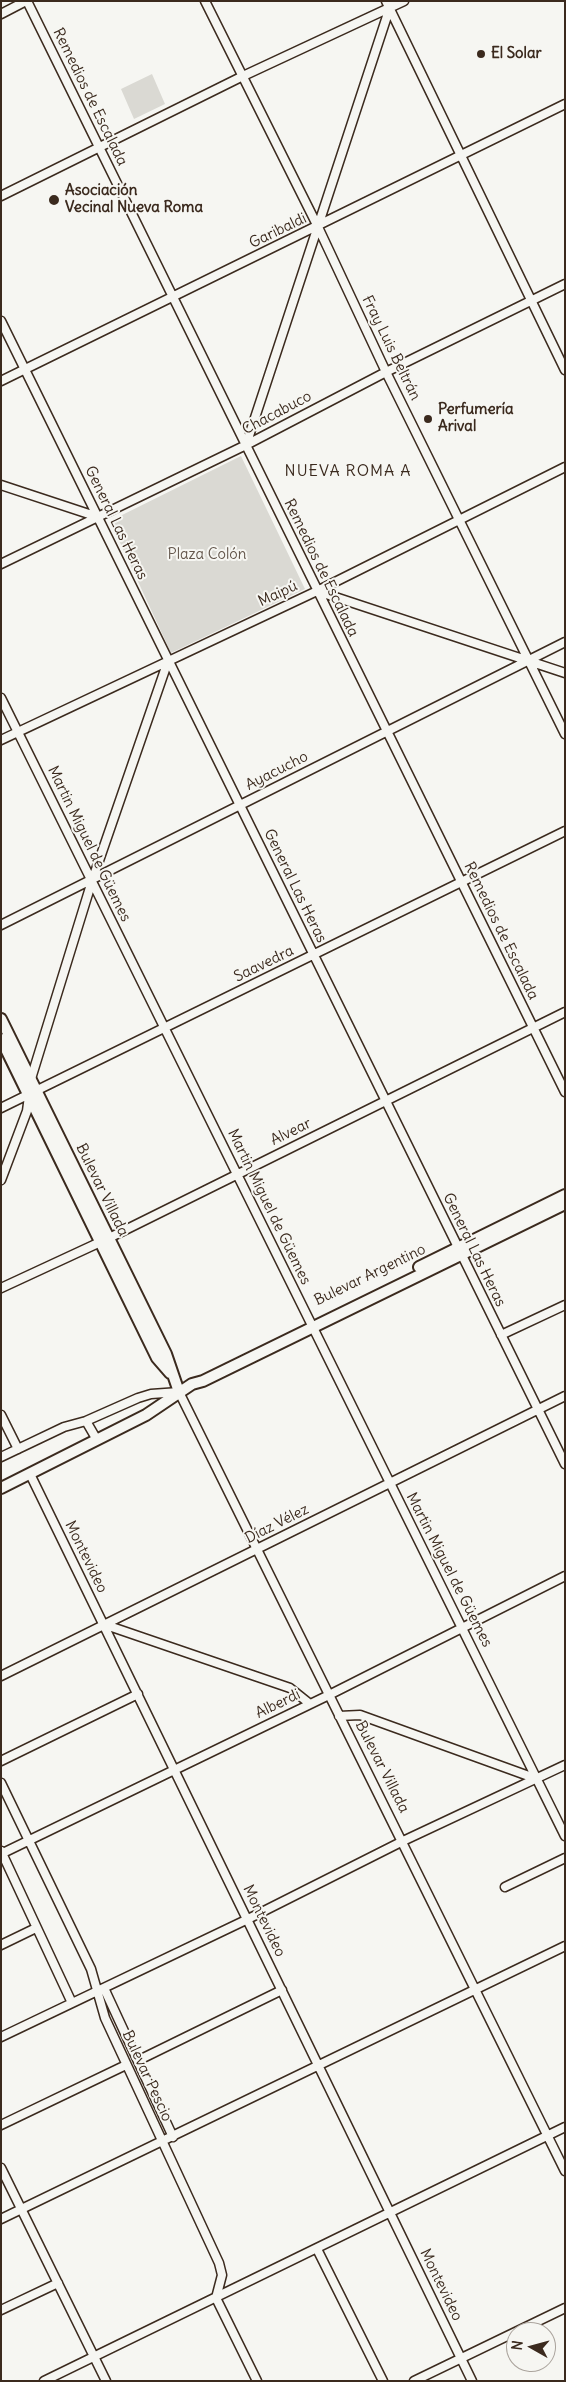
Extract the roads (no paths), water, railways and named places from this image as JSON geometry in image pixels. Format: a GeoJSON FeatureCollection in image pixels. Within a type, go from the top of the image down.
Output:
{"type":"FeatureCollection","features":[{"type":"Feature","properties":{"kind":"main road","name":"Bulevar Villada"},"geometry":{"type":"LineString","coordinates":[[1,1020],[30,1079],[33,1093]]}},
{"type":"Feature","properties":{"kind":"main road","name":"Bulevar Villada"},"geometry":{"type":"LineString","coordinates":[[1,1040],[33,1093],[105,1240],[157,1358],[172,1376],[179,1392]]}},
{"type":"Feature","properties":{"kind":"main road","name":"Bulevar Argentino"},"geometry":{"type":"LineString","coordinates":[[1,1488],[154,1410],[192,1384],[460,1251],[565,1195]]}},
{"type":"Feature","properties":{"kind":"main road","name":"Bulevar Argentino"},"geometry":{"type":"LineString","coordinates":[[460,1251],[565,1204]]}},
{"type":"Feature","properties":{"kind":"street"},"geometry":{"type":"LineString","coordinates":[[1,14],[27,1]]}},
{"type":"Feature","properties":{"kind":"street","name":"Remedios de Escalada"},"geometry":{"type":"LineString","coordinates":[[27,1],[565,1092]]}},
{"type":"Feature","properties":{"kind":"street","name":"Fray Luis Beltrán"},"geometry":{"type":"LineString","coordinates":[[204,1],[318,227],[386,372],[565,734]]}},
{"type":"Feature","properties":{"kind":"street"},"geometry":{"type":"LineString","coordinates":[[386,1],[391,5],[459,156],[565,370]]}},
{"type":"Feature","properties":{"kind":"street"},"geometry":{"type":"LineString","coordinates":[[1,196],[241,77],[391,5],[404,1]]}},
{"type":"Feature","properties":{"kind":"street"},"geometry":{"type":"LineString","coordinates":[[246,445],[391,5]]}},
{"type":"Feature","properties":{"kind":"street","name":"Garibaldi"},"geometry":{"type":"LineString","coordinates":[[1,381],[318,227],[565,104]]}},
{"type":"Feature","properties":{"kind":"street","name":"Chacabuco"},"geometry":{"type":"LineString","coordinates":[[1,564],[246,445],[386,372],[565,284]]}},
{"type":"Feature","properties":{"kind":"street","name":"General Las Heras"},"geometry":{"type":"LineString","coordinates":[[1,321],[565,1464]]}},
{"type":"Feature","properties":{"kind":"street","name":"Maipú"},"geometry":{"type":"LineString","coordinates":[[1,740],[317,591],[565,467]]}},
{"type":"Feature","properties":{"kind":"street"},"geometry":{"type":"LineString","coordinates":[[1,485],[98,517]]}},
{"type":"Feature","properties":{"kind":"street"},"geometry":{"type":"LineString","coordinates":[[317,591],[565,673]]}},
{"type":"Feature","properties":{"kind":"street","name":"Ayacucho"},"geometry":{"type":"LineString","coordinates":[[1,925],[92,881],[527,659],[565,642]]}},
{"type":"Feature","properties":{"kind":"street"},"geometry":{"type":"LineString","coordinates":[[30,1079],[92,881],[168,661]]}},
{"type":"Feature","properties":{"kind":"street","name":"Martin Miguel de Güemes"},"geometry":{"type":"LineString","coordinates":[[1,698],[565,1836]]}},
{"type":"Feature","properties":{"kind":"street","name":"Saavedra"},"geometry":{"type":"LineString","coordinates":[[1,1108],[565,831]]}},
{"type":"Feature","properties":{"kind":"street","name":"Alvear"},"geometry":{"type":"LineString","coordinates":[[1,1288],[105,1240],[565,1012]]}},
{"type":"Feature","properties":{"kind":"street"},"geometry":{"type":"LineString","coordinates":[[1,1180],[33,1093]]}},
{"type":"Feature","properties":{"kind":"street"},"geometry":{"type":"LineString","coordinates":[[501,1335],[565,1304]]}},
{"type":"Feature","properties":{"kind":"street"},"geometry":{"type":"LineString","coordinates":[[1,1457],[64,1427],[86,1421],[138,1398],[151,1394],[179,1392]]}},
{"type":"Feature","properties":{"kind":"street","name":"Bulevar Villada"},"geometry":{"type":"LineString","coordinates":[[179,1392],[565,2172]]}},
{"type":"Feature","properties":{"kind":"street","name":"Díaz Vélez"},"geometry":{"type":"LineString","coordinates":[[1,1676],[565,1396]]}},
{"type":"Feature","properties":{"kind":"street"},"geometry":{"type":"LineString","coordinates":[[1,1415],[18,1449]]}},
{"type":"Feature","properties":{"kind":"street"},"geometry":{"type":"LineString","coordinates":[[86,1421],[97,1440]]}},
{"type":"Feature","properties":{"kind":"street","name":"Montevideo"},"geometry":{"type":"LineString","coordinates":[[30,1474],[472,2381]]}},
{"type":"Feature","properties":{"kind":"street","name":"Alberdi"},"geometry":{"type":"LineString","coordinates":[[2,1853],[310,1704],[462,1626],[565,1576]]}},
{"type":"Feature","properties":{"kind":"street"},"geometry":{"type":"LineString","coordinates":[[103,1624],[290,1688],[310,1704]]}},
{"type":"Feature","properties":{"kind":"street"},"geometry":{"type":"LineString","coordinates":[[1,1762],[138,1694]]}},
{"type":"Feature","properties":{"kind":"street"},"geometry":{"type":"LineString","coordinates":[[339,1716],[360,1715],[537,1779]]}},
{"type":"Feature","properties":{"kind":"street"},"geometry":{"type":"LineString","coordinates":[[1,2037],[248,1919],[402,1841],[565,1765]]}},
{"type":"Feature","properties":{"kind":"street","name":"Bulevar Pescio"},"geometry":{"type":"LineString","coordinates":[[1,1783],[102,1990],[106,2018],[126,2065],[219,2263],[222,2275],[216,2298]]}},
{"type":"Feature","properties":{"kind":"street"},"geometry":{"type":"LineString","coordinates":[[2,1853],[72,2003]]}},
{"type":"Feature","properties":{"kind":"street"},"geometry":{"type":"LineString","coordinates":[[505,1887],[565,1858]]}},
{"type":"Feature","properties":{"kind":"street"},"geometry":{"type":"LineString","coordinates":[[1,1945],[36,1928]]}},
{"type":"Feature","properties":{"kind":"street"},"geometry":{"type":"LineString","coordinates":[[1,2219],[318,2064],[476,1991],[565,1946]]}},
{"type":"Feature","properties":{"kind":"street"},"geometry":{"type":"LineString","coordinates":[[102,1990],[139,2060],[173,2136]]}},
{"type":"Feature","properties":{"kind":"street"},"geometry":{"type":"LineString","coordinates":[[139,2060],[282,1990]]}},
{"type":"Feature","properties":{"kind":"street"},"geometry":{"type":"LineString","coordinates":[[1,2125],[126,2065]]}},
{"type":"Feature","properties":{"kind":"street"},"geometry":{"type":"LineString","coordinates":[[44,2381],[565,2127]]}},
{"type":"Feature","properties":{"kind":"street"},"geometry":{"type":"LineString","coordinates":[[1,2168],[106,2381]]}},
{"type":"Feature","properties":{"kind":"street"},"geometry":{"type":"LineString","coordinates":[[317,2249],[383,2381]]}},
{"type":"Feature","properties":{"kind":"street"},"geometry":{"type":"LineString","coordinates":[[1,2310],[58,2283]]}},
{"type":"Feature","properties":{"kind":"street"},"geometry":{"type":"LineString","coordinates":[[216,2298],[257,2381]]}},
{"type":"Feature","properties":{"kind":"street"},"geometry":{"type":"LineString","coordinates":[[414,2381],[565,2308]]}},
{"type":"Feature","properties":{"kind":"place","name":"El Solar"},"geometry":{"type":"Point","coordinates":[481,54]}},
{"type":"Feature","properties":{"kind":"place","name":"Asociación Vecinal Nueva Roma"},"geometry":{"type":"Point","coordinates":[54,200]}},
{"type":"Feature","properties":{"kind":"place","name":"Perfumería Arival"},"geometry":{"type":"Point","coordinates":[428,419]}},
{"type":"Feature","properties":{"kind":"district","name":"NUEVA ROMA A"},"geometry":{"type":"Point","coordinates":[348,471]}},
{"type":"Feature","properties":{"kind":"park label","name":"Plaza Colón"},"geometry":{"type":"Point","coordinates":[207,555]}}]}
